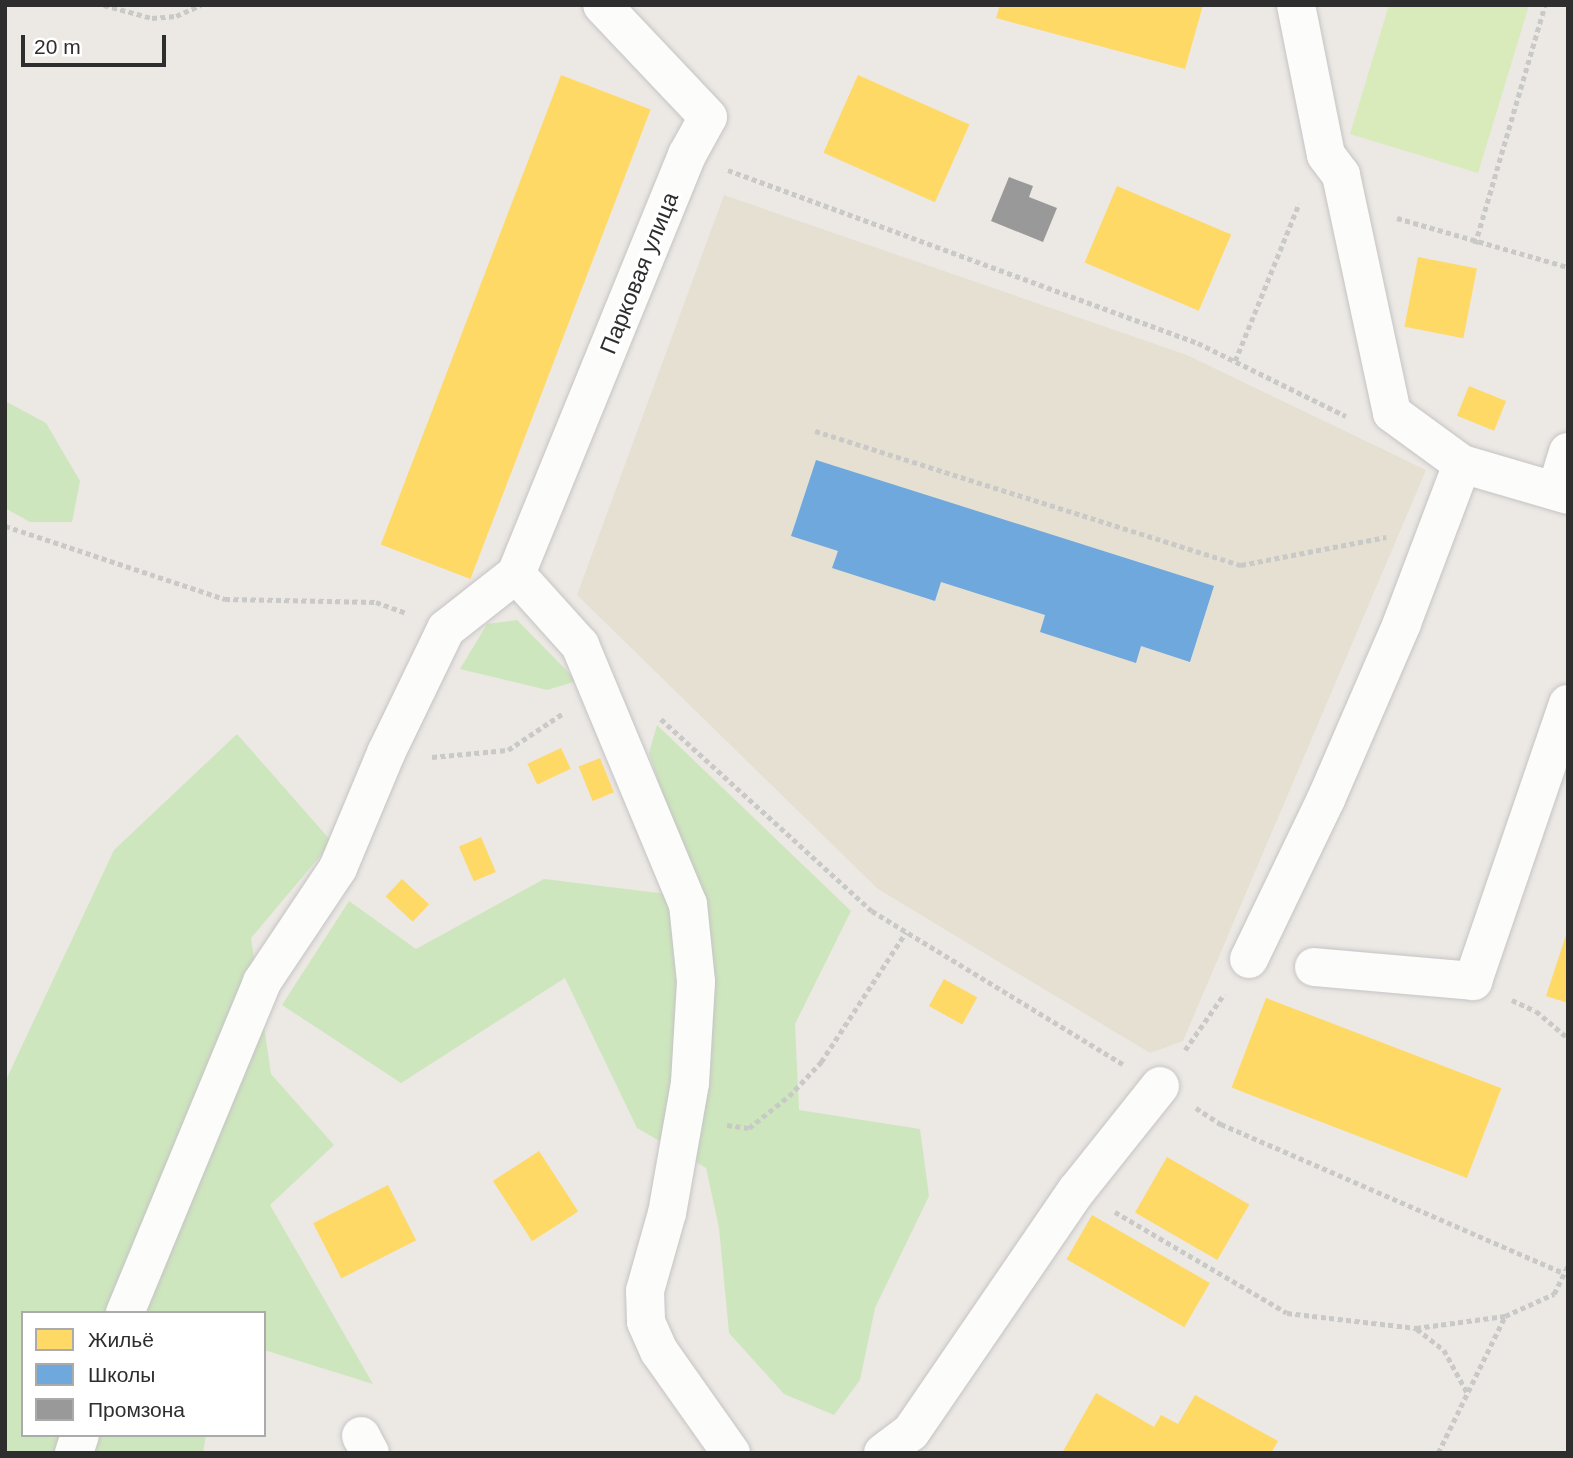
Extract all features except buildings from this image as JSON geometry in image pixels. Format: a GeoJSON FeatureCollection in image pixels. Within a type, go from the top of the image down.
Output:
{"type":"FeatureCollection","features":[{"type":"Feature","properties":{"kind":"street","name":"Парковая улица"},"geometry":{"type":"LineString","coordinates":[[516,574],[687,155],[708,117],[602,5]]}},
{"type":"Feature","properties":{"kind":"street"},"geometry":{"type":"LineString","coordinates":[[1296,5],[1326,155],[1341,175],[1392,413],[1462,464],[1562,493],[1568,452]]}},
{"type":"Feature","properties":{"kind":"street"},"geometry":{"type":"LineString","coordinates":[[1249,958],[1326,799],[1391,648],[1462,464]]}},
{"type":"Feature","properties":{"kind":"street"},"geometry":{"type":"LineString","coordinates":[[126,1311],[262,982],[338,868],[386,753],[446,629],[516,574],[580,645],[688,904],[696,982],[684,1119],[667,1213],[645,1291],[646,1322],[659,1351],[731,1453]]}},
{"type":"Feature","properties":{"kind":"street"},"geometry":{"type":"LineString","coordinates":[[1314,968],[1473,981],[1568,704]]}},
{"type":"Feature","properties":{"kind":"street"},"geometry":{"type":"LineString","coordinates":[[883,1453],[911,1432],[1077,1190],[1160,1086]]}},
{"type":"Feature","properties":{"kind":"path"},"geometry":{"type":"LineString","coordinates":[[104,5],[152,18],[176,16],[201,5]]}},
{"type":"Feature","properties":{"kind":"path"},"geometry":{"type":"LineString","coordinates":[[1475,244],[1545,5]]}},
{"type":"Feature","properties":{"kind":"path"},"geometry":{"type":"LineString","coordinates":[[687,155],[1198,343],[1355,420]]}},
{"type":"Feature","properties":{"kind":"path"},"geometry":{"type":"LineString","coordinates":[[1235,361],[1300,194]]}},
{"type":"Feature","properties":{"kind":"path"},"geometry":{"type":"LineString","coordinates":[[1345,201],[1475,244],[1568,267]]}},
{"type":"Feature","properties":{"kind":"path"},"geometry":{"type":"LineString","coordinates":[[815,431],[1241,565],[1397,535]]}},
{"type":"Feature","properties":{"kind":"path"},"geometry":{"type":"LineString","coordinates":[[5,526],[225,599],[376,602],[446,629]]}},
{"type":"Feature","properties":{"kind":"path"},"geometry":{"type":"LineString","coordinates":[[386,753],[444,758],[508,750],[600,689]]}},
{"type":"Feature","properties":{"kind":"path"},"geometry":{"type":"LineString","coordinates":[[651,709],[872,911],[1221,1124],[1564,1273]]}},
{"type":"Feature","properties":{"kind":"path"},"geometry":{"type":"LineString","coordinates":[[684,1119],[749,1128],[789,1096],[821,1062],[906,932]]}},
{"type":"Feature","properties":{"kind":"path"},"geometry":{"type":"LineString","coordinates":[[1160,1086],[1249,958]]}},
{"type":"Feature","properties":{"kind":"path"},"geometry":{"type":"LineString","coordinates":[[1473,981],[1536,1011],[1568,1038]]}},
{"type":"Feature","properties":{"kind":"path"},"geometry":{"type":"LineString","coordinates":[[1077,1190],[1287,1313],[1416,1328],[1506,1316],[1554,1294],[1568,1265]]}},
{"type":"Feature","properties":{"kind":"path"},"geometry":{"type":"LineString","coordinates":[[1438,1453],[1506,1316]]}},
{"type":"Feature","properties":{"kind":"path"},"geometry":{"type":"LineString","coordinates":[[1416,1328],[1444,1350],[1467,1393]]}},
{"type":"Feature","properties":{"kind":"shaded area"},"geometry":{"type":"Polygon","coordinates":[[[724,195],[1187,355],[1426,470],[1183,1041],[1150,1053],[878,889],[577,595],[724,195]]]}},
{"type":"Feature","properties":{"kind":"green space"},"geometry":{"type":"Polygon","coordinates":[[[1389,5],[1529,5],[1478,173],[1350,134],[1389,5]]]}},
{"type":"Feature","properties":{"kind":"green space"},"geometry":{"type":"Polygon","coordinates":[[[5,401],[46,423],[80,481],[72,522],[30,522],[5,508],[5,401]]]}},
{"type":"Feature","properties":{"kind":"green space"},"geometry":{"type":"Polygon","coordinates":[[[517,620],[577,681],[547,690],[460,669],[487,624],[517,620]]]}},
{"type":"Feature","properties":{"kind":"green space"},"geometry":{"type":"Polygon","coordinates":[[[657,725],[851,911],[795,1024],[799,1110],[920,1129],[929,1196],[875,1308],[860,1380],[834,1415],[784,1394],[729,1333],[719,1228],[706,1168],[637,1128],[565,978],[401,1083],[282,1005],[349,901],[416,949],[544,879],[667,894],[692,886],[649,753],[657,725]]]}},
{"type":"Feature","properties":{"kind":"green space"},"geometry":{"type":"Polygon","coordinates":[[[237,734],[332,842],[251,938],[271,1074],[334,1145],[270,1205],[373,1384],[266,1351],[266,1311],[21,1311],[21,1437],[206,1437],[203,1453],[5,1453],[5,1082],[114,850],[237,734]]]}}]}
